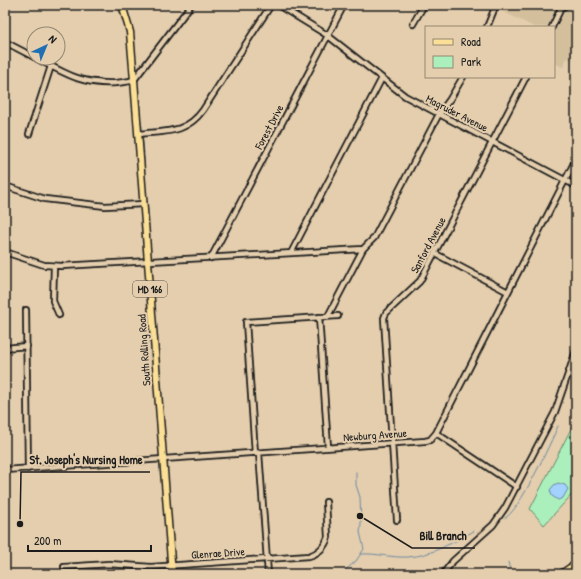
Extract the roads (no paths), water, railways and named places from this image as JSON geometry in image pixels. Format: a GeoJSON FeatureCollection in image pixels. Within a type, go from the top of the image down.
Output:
{"type":"FeatureCollection","features":[{"type":"Feature","properties":{"kind":"main road","name":"South Rolling Road"},"geometry":{"type":"LineString","coordinates":[[122,5],[130,32],[139,134],[172,574]]}},
{"type":"Feature","properties":{"kind":"main road"},"geometry":{"type":"LineString","coordinates":[[572,5],[576,7]]}},
{"type":"Feature","properties":{"kind":"main road"},"geometry":{"type":"LineString","coordinates":[[563,574],[576,564]]}},
{"type":"Feature","properties":{"kind":"street"},"geometry":{"type":"LineString","coordinates":[[29,134],[51,66],[72,77],[86,81],[106,83],[130,82],[134,80],[191,5]]}},
{"type":"Feature","properties":{"kind":"street"},"geometry":{"type":"LineString","coordinates":[[139,134],[172,131],[194,122],[271,5]]}},
{"type":"Feature","properties":{"kind":"street","name":"Magruder Avenue"},"geometry":{"type":"LineString","coordinates":[[278,5],[327,35],[405,96],[576,186]]}},
{"type":"Feature","properties":{"kind":"street","name":"Forest Drive"},"geometry":{"type":"LineString","coordinates":[[211,258],[344,5]]}},
{"type":"Feature","properties":{"kind":"street"},"geometry":{"type":"LineString","coordinates":[[413,24],[424,5]]}},
{"type":"Feature","properties":{"kind":"street"},"geometry":{"type":"LineString","coordinates":[[487,26],[496,5]]}},
{"type":"Feature","properties":{"kind":"street"},"geometry":{"type":"LineString","coordinates":[[552,26],[561,8],[566,5]]}},
{"type":"Feature","properties":{"kind":"street"},"geometry":{"type":"LineString","coordinates":[[5,42],[26,53]]}},
{"type":"Feature","properties":{"kind":"street"},"geometry":{"type":"LineString","coordinates":[[290,254],[382,78]]}},
{"type":"Feature","properties":{"kind":"street"},"geometry":{"type":"LineString","coordinates":[[328,316],[363,249],[374,238],[438,114],[454,94],[462,78]]}},
{"type":"Feature","properties":{"kind":"street","name":"Sanford Avenue"},"geometry":{"type":"LineString","coordinates":[[397,520],[384,318],[386,313],[420,281],[525,78]]}},
{"type":"Feature","properties":{"kind":"street"},"geometry":{"type":"LineString","coordinates":[[516,487],[436,432],[576,159]]}},
{"type":"Feature","properties":{"kind":"street"},"geometry":{"type":"LineString","coordinates":[[5,186],[45,199],[105,206],[144,204]]}},
{"type":"Feature","properties":{"kind":"street"},"geometry":{"type":"LineString","coordinates":[[5,252],[33,262],[54,266],[363,249]]}},
{"type":"Feature","properties":{"kind":"street"},"geometry":{"type":"LineString","coordinates":[[434,253],[508,292]]}},
{"type":"Feature","properties":{"kind":"street"},"geometry":{"type":"LineString","coordinates":[[54,266],[54,301],[58,315]]}},
{"type":"Feature","properties":{"kind":"street"},"geometry":{"type":"LineString","coordinates":[[26,310],[28,469]]}},
{"type":"Feature","properties":{"kind":"street"},"geometry":{"type":"LineString","coordinates":[[268,574],[246,322],[338,316]]}},
{"type":"Feature","properties":{"kind":"street"},"geometry":{"type":"LineString","coordinates":[[319,317],[328,447]]}},
{"type":"Feature","properties":{"kind":"street"},"geometry":{"type":"LineString","coordinates":[[5,348],[27,346]]}},
{"type":"Feature","properties":{"kind":"street"},"geometry":{"type":"LineString","coordinates":[[443,574],[453,561],[493,525],[505,508],[555,412],[576,351]]}},
{"type":"Feature","properties":{"kind":"street","name":"Newburg Avenue"},"geometry":{"type":"LineString","coordinates":[[5,470],[425,441],[430,440],[436,432]]}},
{"type":"Feature","properties":{"kind":"street","name":"Glenrae Drive"},"geometry":{"type":"LineString","coordinates":[[64,567],[110,564],[145,567],[171,566],[309,556],[319,551],[328,537],[326,502]]}},
{"type":"Feature","properties":{"kind":"water"},"geometry":{"type":"Polygon","coordinates":[[[558,483],[565,485],[568,489],[563,498],[558,500],[552,496],[550,490],[558,483]]]}},
{"type":"Feature","properties":{"kind":"waterway"},"geometry":{"type":"LineString","coordinates":[[128,12],[131,24]]}},
{"type":"Feature","properties":{"kind":"waterway"},"geometry":{"type":"LineString","coordinates":[[143,142],[144,153]]}},
{"type":"Feature","properties":{"kind":"waterway"},"geometry":{"type":"LineString","coordinates":[[144,157],[145,180]]}},
{"type":"Feature","properties":{"kind":"waterway"},"geometry":{"type":"LineString","coordinates":[[147,201],[148,213]]}},
{"type":"Feature","properties":{"kind":"waterway"},"geometry":{"type":"LineString","coordinates":[[148,218],[149,242]]}},
{"type":"Feature","properties":{"kind":"waterway"},"geometry":{"type":"LineString","coordinates":[[505,518],[511,513],[526,490],[542,461],[558,426]]}},
{"type":"Feature","properties":{"kind":"waterway"},"geometry":{"type":"LineString","coordinates":[[341,574],[356,561],[364,549],[360,532],[360,497],[356,485],[356,472]]}},
{"type":"Feature","properties":{"kind":"waterway"},"geometry":{"type":"LineString","coordinates":[[361,554],[402,557],[417,556],[442,548],[474,531]]}},
{"type":"Feature","properties":{"kind":"waterway"},"geometry":{"type":"LineString","coordinates":[[508,562],[511,574]]}},
{"type":"Feature","properties":{"kind":"place","name":"Bill Branch"},"geometry":{"type":"Point","coordinates":[360,516]}},
{"type":"Feature","properties":{"kind":"place","name":"St. Joseph's Nursing Home"},"geometry":{"type":"Point","coordinates":[20,524]}}]}
